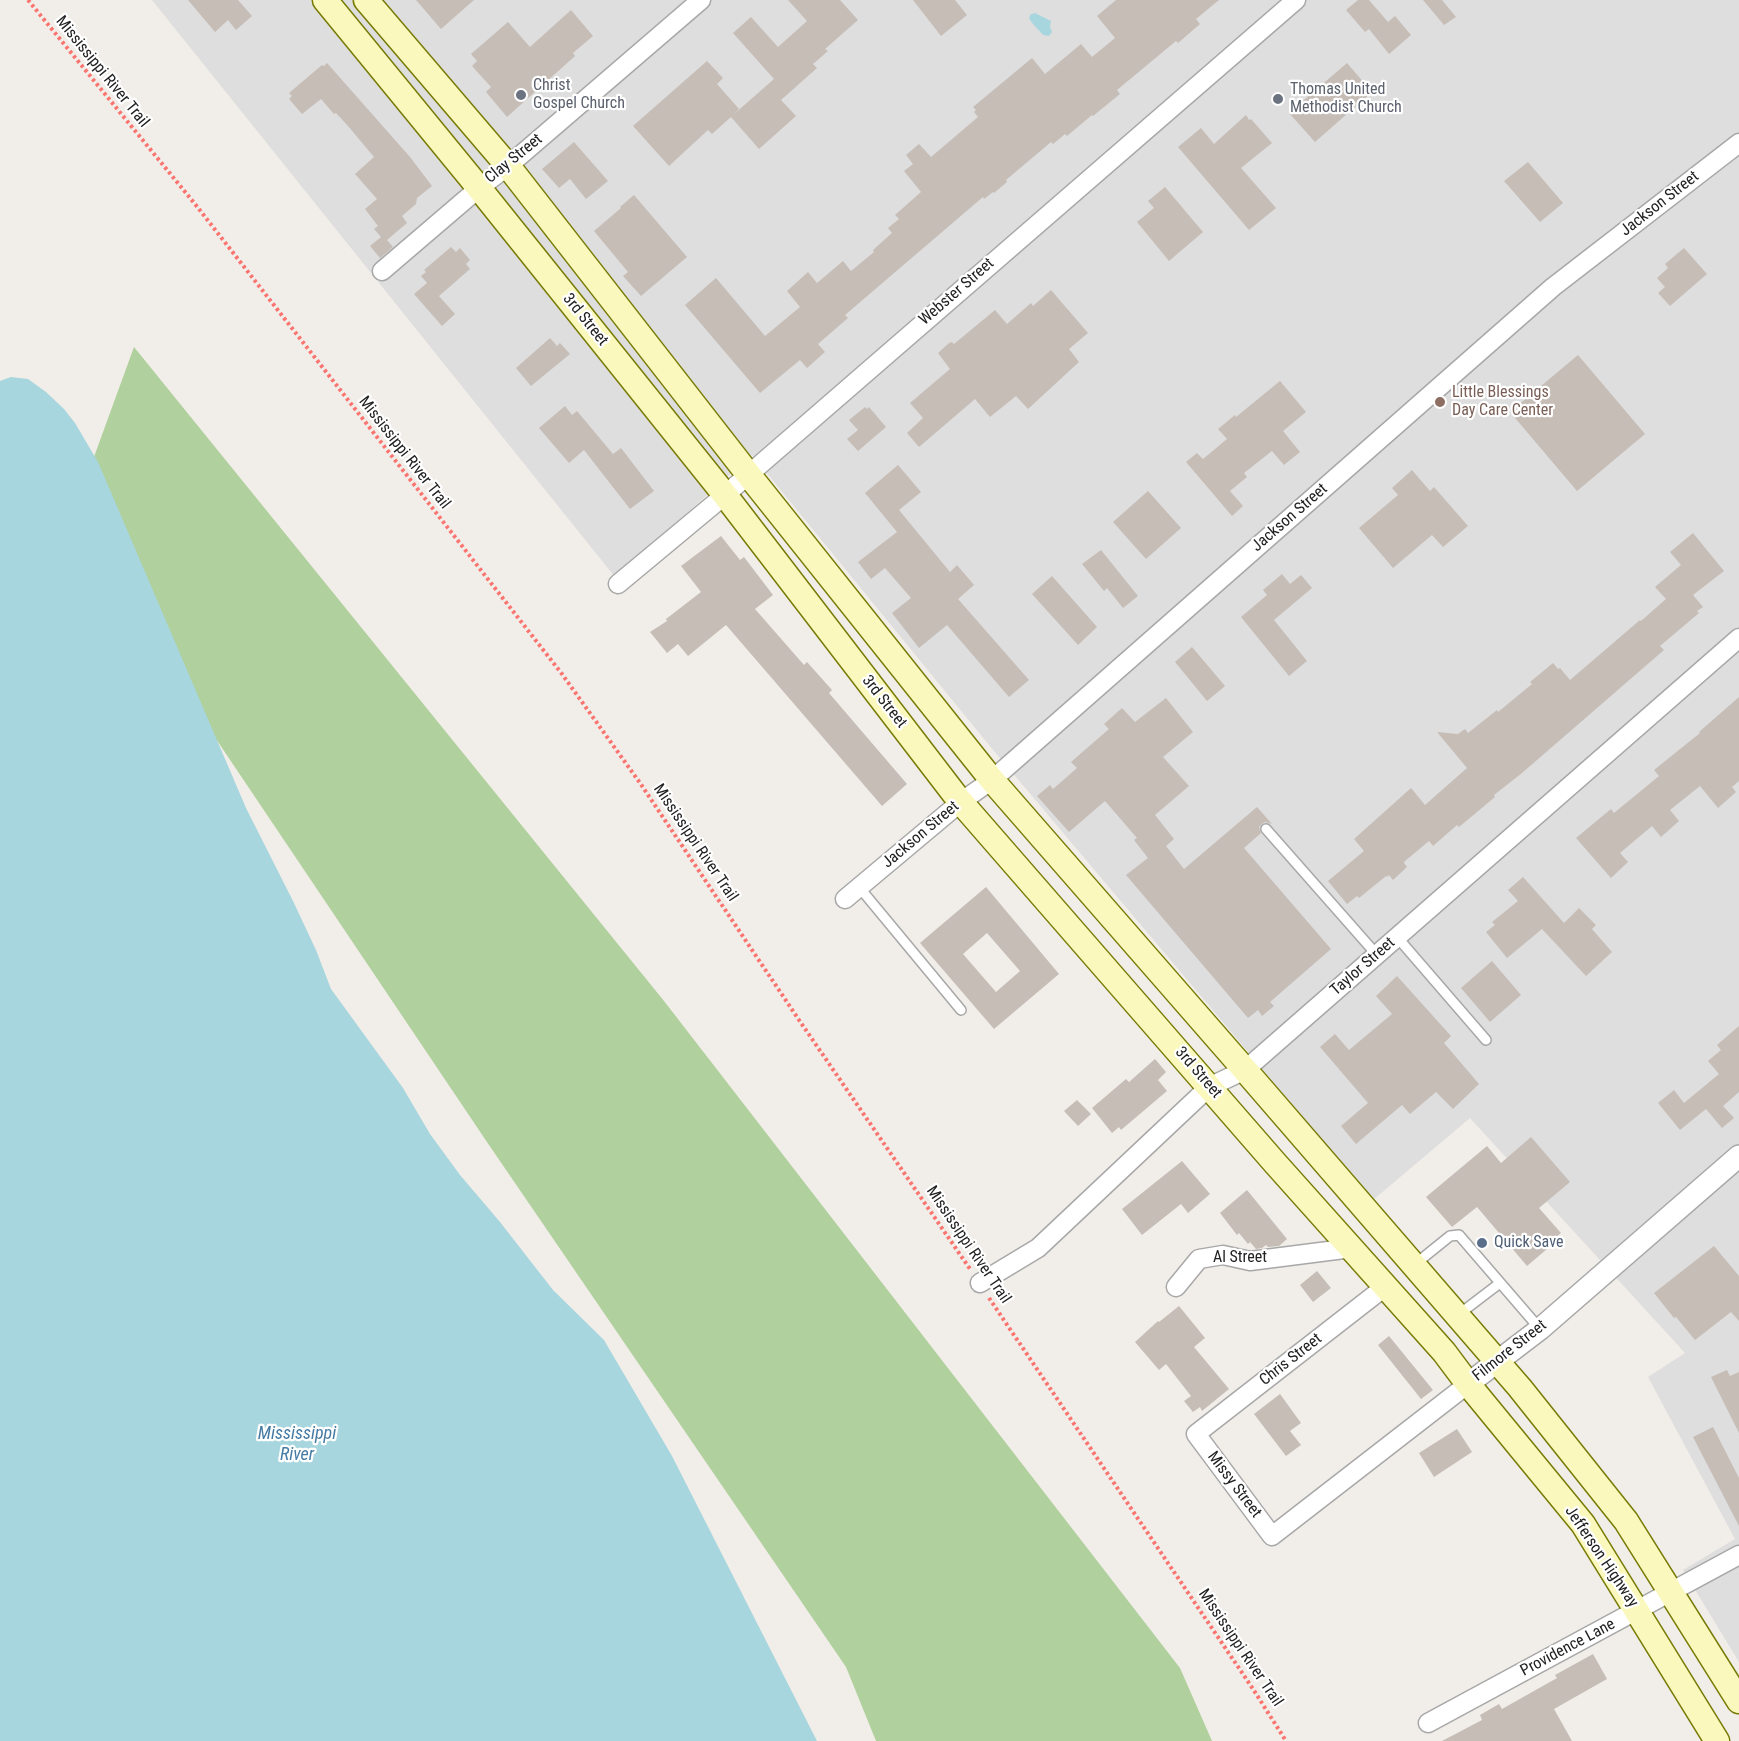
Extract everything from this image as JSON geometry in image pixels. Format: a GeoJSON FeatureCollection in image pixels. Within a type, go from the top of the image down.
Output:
{"type":"FeatureCollection","features":[{"type":"Feature","properties":{"kind":"main road","name":"3rd Street"},"geometry":{"type":"LineString","coordinates":[[325,0],[725,495],[959,800],[1275,1163],[1386,1286],[1453,1363],[1468,1384]]}},
{"type":"Feature","properties":{"kind":"main road","name":"3rd Street"},"geometry":{"type":"LineString","coordinates":[[366,0],[508,166],[748,474],[992,780],[1498,1361]]}},
{"type":"Feature","properties":{"kind":"main road"},"geometry":{"type":"LineString","coordinates":[[1498,1361],[1626,1521],[1739,1701]]}},
{"type":"Feature","properties":{"kind":"main road","name":"Jefferson Highway"},"geometry":{"type":"LineString","coordinates":[[1468,1384],[1583,1524],[1717,1741]]}},
{"type":"Feature","properties":{"kind":"street","name":"Clay Street"},"geometry":{"type":"LineString","coordinates":[[382,271],[701,0]]}},
{"type":"Feature","properties":{"kind":"street","name":"Webster Street"},"geometry":{"type":"LineString","coordinates":[[618,584],[725,495],[1296,0]]}},
{"type":"Feature","properties":{"kind":"street","name":"Jackson Street"},"geometry":{"type":"LineString","coordinates":[[852,893],[962,801],[992,780],[1553,287],[1739,143]]}},
{"type":"Feature","properties":{"kind":"street","name":"Taylor Street"},"geometry":{"type":"LineString","coordinates":[[980,1283],[1038,1248],[1209,1087],[1245,1070],[1739,638]]}},
{"type":"Feature","properties":{"kind":"street","name":"Filmore Street"},"geometry":{"type":"LineString","coordinates":[[1272,1536],[1540,1329],[1739,1156]]}},
{"type":"Feature","properties":{"kind":"street","name":"Al Street"},"geometry":{"type":"LineString","coordinates":[[1176,1287],[1198,1260],[1223,1255],[1250,1261],[1352,1248]]}},
{"type":"Feature","properties":{"kind":"street","name":"Chris Street"},"geometry":{"type":"LineString","coordinates":[[1196,1434],[1386,1286]]}},
{"type":"Feature","properties":{"kind":"street","name":"Missy Street"},"geometry":{"type":"LineString","coordinates":[[1196,1434],[1272,1536]]}},
{"type":"Feature","properties":{"kind":"street","name":"Providence Lane"},"geometry":{"type":"LineString","coordinates":[[1428,1723],[1739,1556]]}},
{"type":"Feature","properties":{"kind":"lane"},"geometry":{"type":"LineString","coordinates":[[1266,829],[1377,955]]}},
{"type":"Feature","properties":{"kind":"lane"},"geometry":{"type":"LineString","coordinates":[[852,893],[962,1010]]}},
{"type":"Feature","properties":{"kind":"lane"},"geometry":{"type":"LineString","coordinates":[[1397,937],[1486,1040]]}},
{"type":"Feature","properties":{"kind":"lane"},"geometry":{"type":"LineString","coordinates":[[1414,1265],[1450,1236],[1459,1235],[1540,1329]]}},
{"type":"Feature","properties":{"kind":"lane"},"geometry":{"type":"LineString","coordinates":[[1458,1316],[1500,1282]]}},
{"type":"Feature","properties":{"kind":"path","name":"Mississippi River Trail"},"geometry":{"type":"LineString","coordinates":[[28,0],[195,204],[562,674],[640,783],[980,1283],[1247,1679],[1286,1741]]}},
{"type":"Feature","properties":{"kind":"shaded area"},"geometry":{"type":"Polygon","coordinates":[[[152,0],[1739,0],[1739,1662],[1683,1570],[1735,1539],[1648,1377],[1685,1353],[1470,1118],[1373,1200],[989,745],[752,455],[615,577],[152,0]]]}},
{"type":"Feature","properties":{"kind":"green space"},"geometry":{"type":"Polygon","coordinates":[[[134,347],[664,1001],[1180,1668],[1212,1741],[876,1741],[846,1667],[489,1145],[214,736],[75,509],[134,347]]]}},
{"type":"Feature","properties":{"kind":"water"},"geometry":{"type":"Polygon","coordinates":[[[1035,13],[1051,21],[1052,32],[1049,36],[1043,35],[1030,20],[1031,14],[1035,13]]]}},
{"type":"Feature","properties":{"kind":"water","name":"Mississippi River"},"geometry":{"type":"Polygon","coordinates":[[[11,377],[28,379],[64,409],[98,462],[246,808],[293,901],[331,989],[403,1088],[430,1134],[460,1175],[553,1290],[604,1340],[672,1456],[817,1741],[0,1741],[0,381],[11,377]]]}},
{"type":"Feature","properties":{"kind":"building"},"geometry":{"type":"Polygon","coordinates":[[[188,0],[238,0],[252,16],[236,30],[228,20],[215,32],[188,0]]]}},
{"type":"Feature","properties":{"kind":"building"},"geometry":{"type":"Polygon","coordinates":[[[416,0],[474,0],[441,29],[416,0]]]}},
{"type":"Feature","properties":{"kind":"building"},"geometry":{"type":"Polygon","coordinates":[[[788,0],[840,0],[858,20],[825,49],[828,51],[813,64],[817,68],[781,100],[796,116],[759,149],[731,117],[712,134],[708,130],[669,166],[633,126],[707,61],[723,78],[717,84],[739,109],[733,115],[774,79],[733,33],[751,17],[778,47],[807,21],[788,0]]]}},
{"type":"Feature","properties":{"kind":"building"},"geometry":{"type":"Polygon","coordinates":[[[913,0],[955,0],[967,15],[941,36],[913,0]]]}},
{"type":"Feature","properties":{"kind":"building"},"geometry":{"type":"Polygon","coordinates":[[[1116,0],[1219,0],[1196,19],[1200,24],[1117,90],[1120,94],[1067,136],[1065,134],[1053,144],[1051,142],[994,193],[984,199],[983,197],[845,315],[848,318],[818,344],[825,352],[807,368],[800,360],[760,393],[685,305],[716,278],[765,336],[800,307],[787,291],[808,272],[817,283],[843,261],[851,271],[892,233],[888,228],[899,219],[895,215],[921,192],[904,171],[913,164],[906,155],[919,144],[931,157],[978,117],[973,107],[1032,58],[1045,74],[1081,44],[1092,57],[1115,38],[1097,16],[1116,0]]]}},
{"type":"Feature","properties":{"kind":"building"},"geometry":{"type":"Polygon","coordinates":[[[1358,0],[1369,0],[1388,22],[1395,16],[1411,35],[1389,54],[1369,29],[1365,32],[1346,10],[1358,0]]]}},
{"type":"Feature","properties":{"kind":"building"},"geometry":{"type":"Polygon","coordinates":[[[1423,0],[1442,0],[1456,17],[1444,25],[1423,0]]]}},
{"type":"Feature","properties":{"kind":"building"},"geometry":{"type":"Polygon","coordinates":[[[571,10],[593,36],[573,53],[575,56],[507,117],[486,92],[491,87],[472,66],[477,61],[471,54],[508,22],[530,47],[571,10]]]}},
{"type":"Feature","properties":{"kind":"building"},"geometry":{"type":"Polygon","coordinates":[[[327,63],[410,157],[432,186],[417,198],[416,204],[402,216],[407,223],[387,240],[393,247],[380,258],[370,246],[381,237],[374,229],[378,226],[365,209],[377,199],[355,174],[374,157],[321,99],[302,114],[289,99],[292,96],[289,93],[327,63]]]}},
{"type":"Feature","properties":{"kind":"building"},"geometry":{"type":"Polygon","coordinates":[[[1347,63],[1372,92],[1315,142],[1289,113],[1347,63]]]}},
{"type":"Feature","properties":{"kind":"building"},"geometry":{"type":"Polygon","coordinates":[[[1246,115],[1272,143],[1241,168],[1276,208],[1249,230],[1178,147],[1201,128],[1214,144],[1246,115]]]}},
{"type":"Feature","properties":{"kind":"building"},"geometry":{"type":"Polygon","coordinates":[[[574,142],[608,181],[586,199],[570,179],[559,188],[542,169],[574,142]]]}},
{"type":"Feature","properties":{"kind":"building"},"geometry":{"type":"Polygon","coordinates":[[[1528,162],[1563,203],[1540,222],[1504,181],[1528,162]]]}},
{"type":"Feature","properties":{"kind":"building"},"geometry":{"type":"Polygon","coordinates":[[[1165,187],[1203,232],[1169,261],[1137,222],[1154,208],[1148,201],[1165,187]]]}},
{"type":"Feature","properties":{"kind":"building"},"geometry":{"type":"Polygon","coordinates":[[[634,195],[687,257],[641,296],[623,276],[628,272],[594,231],[634,195]]]}},
{"type":"Feature","properties":{"kind":"building"},"geometry":{"type":"Polygon","coordinates":[[[451,247],[456,252],[460,248],[470,260],[466,264],[470,269],[439,296],[455,314],[442,326],[414,294],[427,283],[421,276],[426,272],[424,270],[451,247]]]}},
{"type":"Feature","properties":{"kind":"building"},"geometry":{"type":"Polygon","coordinates":[[[1684,248],[1707,274],[1670,306],[1658,293],[1665,287],[1657,278],[1668,268],[1665,264],[1684,248]]]}},
{"type":"Feature","properties":{"kind":"building"},"geometry":{"type":"Polygon","coordinates":[[[1051,290],[1088,333],[1069,349],[1079,362],[1028,409],[1016,396],[990,417],[975,399],[919,447],[907,433],[923,418],[910,403],[950,369],[938,353],[949,343],[954,344],[995,310],[1007,324],[1031,303],[1033,306],[1051,290]]]}},
{"type":"Feature","properties":{"kind":"building"},"geometry":{"type":"Polygon","coordinates":[[[550,338],[557,346],[560,343],[570,354],[531,386],[516,368],[550,338]]]}},
{"type":"Feature","properties":{"kind":"building"},"geometry":{"type":"Polygon","coordinates":[[[1578,355],[1645,434],[1577,491],[1510,412],[1578,355]]]}},
{"type":"Feature","properties":{"kind":"building"},"geometry":{"type":"Polygon","coordinates":[[[1280,381],[1306,412],[1283,431],[1300,452],[1284,465],[1272,451],[1244,473],[1247,477],[1230,491],[1243,506],[1232,516],[1186,462],[1197,453],[1203,459],[1227,439],[1218,429],[1280,381]]]}},
{"type":"Feature","properties":{"kind":"building"},"geometry":{"type":"Polygon","coordinates":[[[565,406],[572,415],[577,411],[613,454],[621,448],[654,491],[630,509],[584,450],[569,463],[539,428],[565,406]]]}},
{"type":"Feature","properties":{"kind":"building"},"geometry":{"type":"Polygon","coordinates":[[[865,407],[867,409],[869,407],[886,427],[858,451],[847,439],[858,430],[849,420],[865,407]]]}},
{"type":"Feature","properties":{"kind":"building"},"geometry":{"type":"Polygon","coordinates":[[[898,465],[921,492],[899,510],[950,572],[957,565],[974,585],[958,599],[1029,680],[1009,697],[947,625],[919,648],[892,613],[911,598],[885,568],[871,579],[858,562],[897,532],[865,493],[898,465]]]}},
{"type":"Feature","properties":{"kind":"building"},"geometry":{"type":"Polygon","coordinates":[[[1412,470],[1430,491],[1434,487],[1468,526],[1443,547],[1432,535],[1393,568],[1359,528],[1398,495],[1392,488],[1412,470]]]}},
{"type":"Feature","properties":{"kind":"building"},"geometry":{"type":"Polygon","coordinates":[[[1148,491],[1181,528],[1146,559],[1113,522],[1148,491]]]}},
{"type":"Feature","properties":{"kind":"building"},"geometry":{"type":"Polygon","coordinates":[[[1693,533],[1724,571],[1693,595],[1703,607],[1697,611],[1699,613],[1660,646],[1664,650],[1459,827],[1457,825],[1433,846],[1429,841],[1405,861],[1407,867],[1393,880],[1389,875],[1386,876],[1359,898],[1357,896],[1347,904],[1328,881],[1364,851],[1354,839],[1411,788],[1425,805],[1467,768],[1437,732],[1458,734],[1465,729],[1468,733],[1532,684],[1530,682],[1553,663],[1570,680],[1666,599],[1655,587],[1681,565],[1670,552],[1693,533]]]}},
{"type":"Feature","properties":{"kind":"building"},"geometry":{"type":"Polygon","coordinates":[[[721,536],[740,560],[744,557],[773,595],[755,609],[804,665],[807,662],[832,690],[829,693],[907,784],[882,806],[726,625],[688,656],[678,644],[667,653],[650,632],[667,621],[666,619],[701,592],[681,566],[721,536]]]}},
{"type":"Feature","properties":{"kind":"building"},"geometry":{"type":"Polygon","coordinates":[[[1101,550],[1138,596],[1123,608],[1107,588],[1104,591],[1082,564],[1101,550]]]}},
{"type":"Feature","properties":{"kind":"building"},"geometry":{"type":"Polygon","coordinates":[[[1282,574],[1290,584],[1301,575],[1312,588],[1274,620],[1307,661],[1289,676],[1241,617],[1267,595],[1263,590],[1282,574]]]}},
{"type":"Feature","properties":{"kind":"building"},"geometry":{"type":"Polygon","coordinates":[[[1052,576],[1097,627],[1078,645],[1032,594],[1052,576]]]}},
{"type":"Feature","properties":{"kind":"building"},"geometry":{"type":"Polygon","coordinates":[[[1192,647],[1225,686],[1207,701],[1175,662],[1192,647]]]}},
{"type":"Feature","properties":{"kind":"building"},"geometry":{"type":"Polygon","coordinates":[[[1739,697],[1739,781],[1732,787],[1736,792],[1718,808],[1700,786],[1670,810],[1679,821],[1661,837],[1652,826],[1620,853],[1628,862],[1611,878],[1576,838],[1611,809],[1614,813],[1659,776],[1654,770],[1700,733],[1739,697]]]}},
{"type":"Feature","properties":{"kind":"building"},"geometry":{"type":"Polygon","coordinates":[[[1166,698],[1193,732],[1163,757],[1189,786],[1155,815],[1174,839],[1166,846],[1184,869],[1257,807],[1272,824],[1265,822],[1262,824],[1259,827],[1261,833],[1244,848],[1331,949],[1270,1002],[1274,1006],[1262,1016],[1258,1010],[1248,1018],[1126,875],[1148,858],[1134,840],[1137,838],[1105,801],[1069,832],[1037,796],[1050,785],[1053,789],[1077,768],[1071,762],[1109,729],[1104,724],[1122,708],[1135,722],[1166,698]]]}},
{"type":"Feature","properties":{"kind":"building"},"geometry":{"type":"Polygon","coordinates":[[[1523,877],[1564,923],[1579,908],[1596,925],[1592,929],[1612,952],[1586,976],[1542,929],[1507,958],[1486,932],[1495,925],[1492,922],[1518,901],[1508,890],[1523,877]]]}},
{"type":"Feature","properties":{"kind":"building"},"geometry":{"type":"Polygon","coordinates":[[[986,887],[1059,974],[994,1029],[920,943],[986,887]],[[987,933],[963,954],[996,992],[1020,971],[987,933]]]}},
{"type":"Feature","properties":{"kind":"building"},"geometry":{"type":"Polygon","coordinates":[[[1492,961],[1521,995],[1490,1022],[1461,988],[1492,961]]]}},
{"type":"Feature","properties":{"kind":"building"},"geometry":{"type":"Polygon","coordinates":[[[1397,976],[1451,1036],[1444,1043],[1479,1084],[1453,1109],[1436,1092],[1410,1114],[1402,1105],[1356,1144],[1341,1126],[1368,1103],[1320,1047],[1335,1034],[1349,1050],[1392,1014],[1376,996],[1397,976]]]}},
{"type":"Feature","properties":{"kind":"building"},"geometry":{"type":"Polygon","coordinates":[[[1739,1026],[1739,1092],[1723,1106],[1734,1118],[1722,1128],[1706,1109],[1680,1130],[1658,1103],[1674,1090],[1684,1103],[1719,1074],[1708,1061],[1721,1050],[1717,1045],[1739,1026]]]}},
{"type":"Feature","properties":{"kind":"building"},"geometry":{"type":"Polygon","coordinates":[[[1155,1059],[1166,1072],[1158,1080],[1167,1091],[1121,1130],[1119,1127],[1112,1133],[1092,1108],[1126,1079],[1129,1082],[1155,1059]]]}},
{"type":"Feature","properties":{"kind":"building"},"geometry":{"type":"Polygon","coordinates":[[[1077,1100],[1091,1114],[1078,1126],[1064,1111],[1077,1100]]]}},
{"type":"Feature","properties":{"kind":"building"},"geometry":{"type":"Polygon","coordinates":[[[1531,1137],[1570,1182],[1539,1208],[1561,1233],[1545,1246],[1547,1249],[1527,1266],[1477,1207],[1452,1227],[1426,1197],[1487,1146],[1501,1163],[1531,1137]]]}},
{"type":"Feature","properties":{"kind":"building"},"geometry":{"type":"Polygon","coordinates":[[[1182,1161],[1210,1194],[1188,1213],[1181,1204],[1142,1235],[1122,1209],[1182,1161]]]}},
{"type":"Feature","properties":{"kind":"building"},"geometry":{"type":"Polygon","coordinates":[[[1247,1190],[1287,1239],[1279,1246],[1268,1247],[1266,1245],[1256,1249],[1250,1242],[1248,1244],[1239,1233],[1237,1235],[1220,1213],[1247,1190]]]}},
{"type":"Feature","properties":{"kind":"building"},"geometry":{"type":"Polygon","coordinates":[[[1714,1246],[1739,1276],[1739,1321],[1731,1312],[1695,1340],[1654,1293],[1714,1246]]]}},
{"type":"Feature","properties":{"kind":"building"},"geometry":{"type":"Polygon","coordinates":[[[1317,1271],[1331,1288],[1313,1302],[1300,1285],[1317,1271]]]}},
{"type":"Feature","properties":{"kind":"building"},"geometry":{"type":"Polygon","coordinates":[[[1179,1306],[1205,1338],[1194,1347],[1229,1389],[1202,1411],[1200,1407],[1193,1412],[1184,1401],[1191,1396],[1166,1364],[1159,1370],[1135,1342],[1179,1306]]]}},
{"type":"Feature","properties":{"kind":"building"},"geometry":{"type":"Polygon","coordinates":[[[1389,1336],[1433,1390],[1421,1399],[1378,1345],[1389,1336]]]}},
{"type":"Feature","properties":{"kind":"building"},"geometry":{"type":"Polygon","coordinates":[[[1727,1370],[1730,1376],[1739,1372],[1739,1433],[1711,1377],[1727,1370]]]}},
{"type":"Feature","properties":{"kind":"building"},"geometry":{"type":"Polygon","coordinates":[[[1280,1394],[1301,1423],[1290,1431],[1301,1445],[1286,1456],[1254,1414],[1280,1394]]]}},
{"type":"Feature","properties":{"kind":"building"},"geometry":{"type":"Polygon","coordinates":[[[1713,1427],[1739,1478],[1739,1526],[1693,1437],[1713,1427]]]}},
{"type":"Feature","properties":{"kind":"building"},"geometry":{"type":"Polygon","coordinates":[[[1457,1429],[1472,1452],[1434,1477],[1419,1453],[1457,1429]]]}},
{"type":"Feature","properties":{"kind":"building"},"geometry":{"type":"Polygon","coordinates":[[[1593,1654],[1607,1679],[1554,1709],[1572,1741],[1442,1741],[1482,1720],[1480,1715],[1499,1704],[1502,1709],[1557,1678],[1555,1675],[1593,1654]]]}},
{"type":"Feature","properties":{"kind":"place","name":"Christ Gospel Church"},"geometry":{"type":"Point","coordinates":[521,95]}},
{"type":"Feature","properties":{"kind":"place","name":"Thomas United Methodist Church"},"geometry":{"type":"Point","coordinates":[1278,99]}},
{"type":"Feature","properties":{"kind":"place","name":"Little Blessings Day Care Center"},"geometry":{"type":"Point","coordinates":[1440,402]}},
{"type":"Feature","properties":{"kind":"place","name":"Quick Save"},"geometry":{"type":"Point","coordinates":[1482,1243]}}]}
